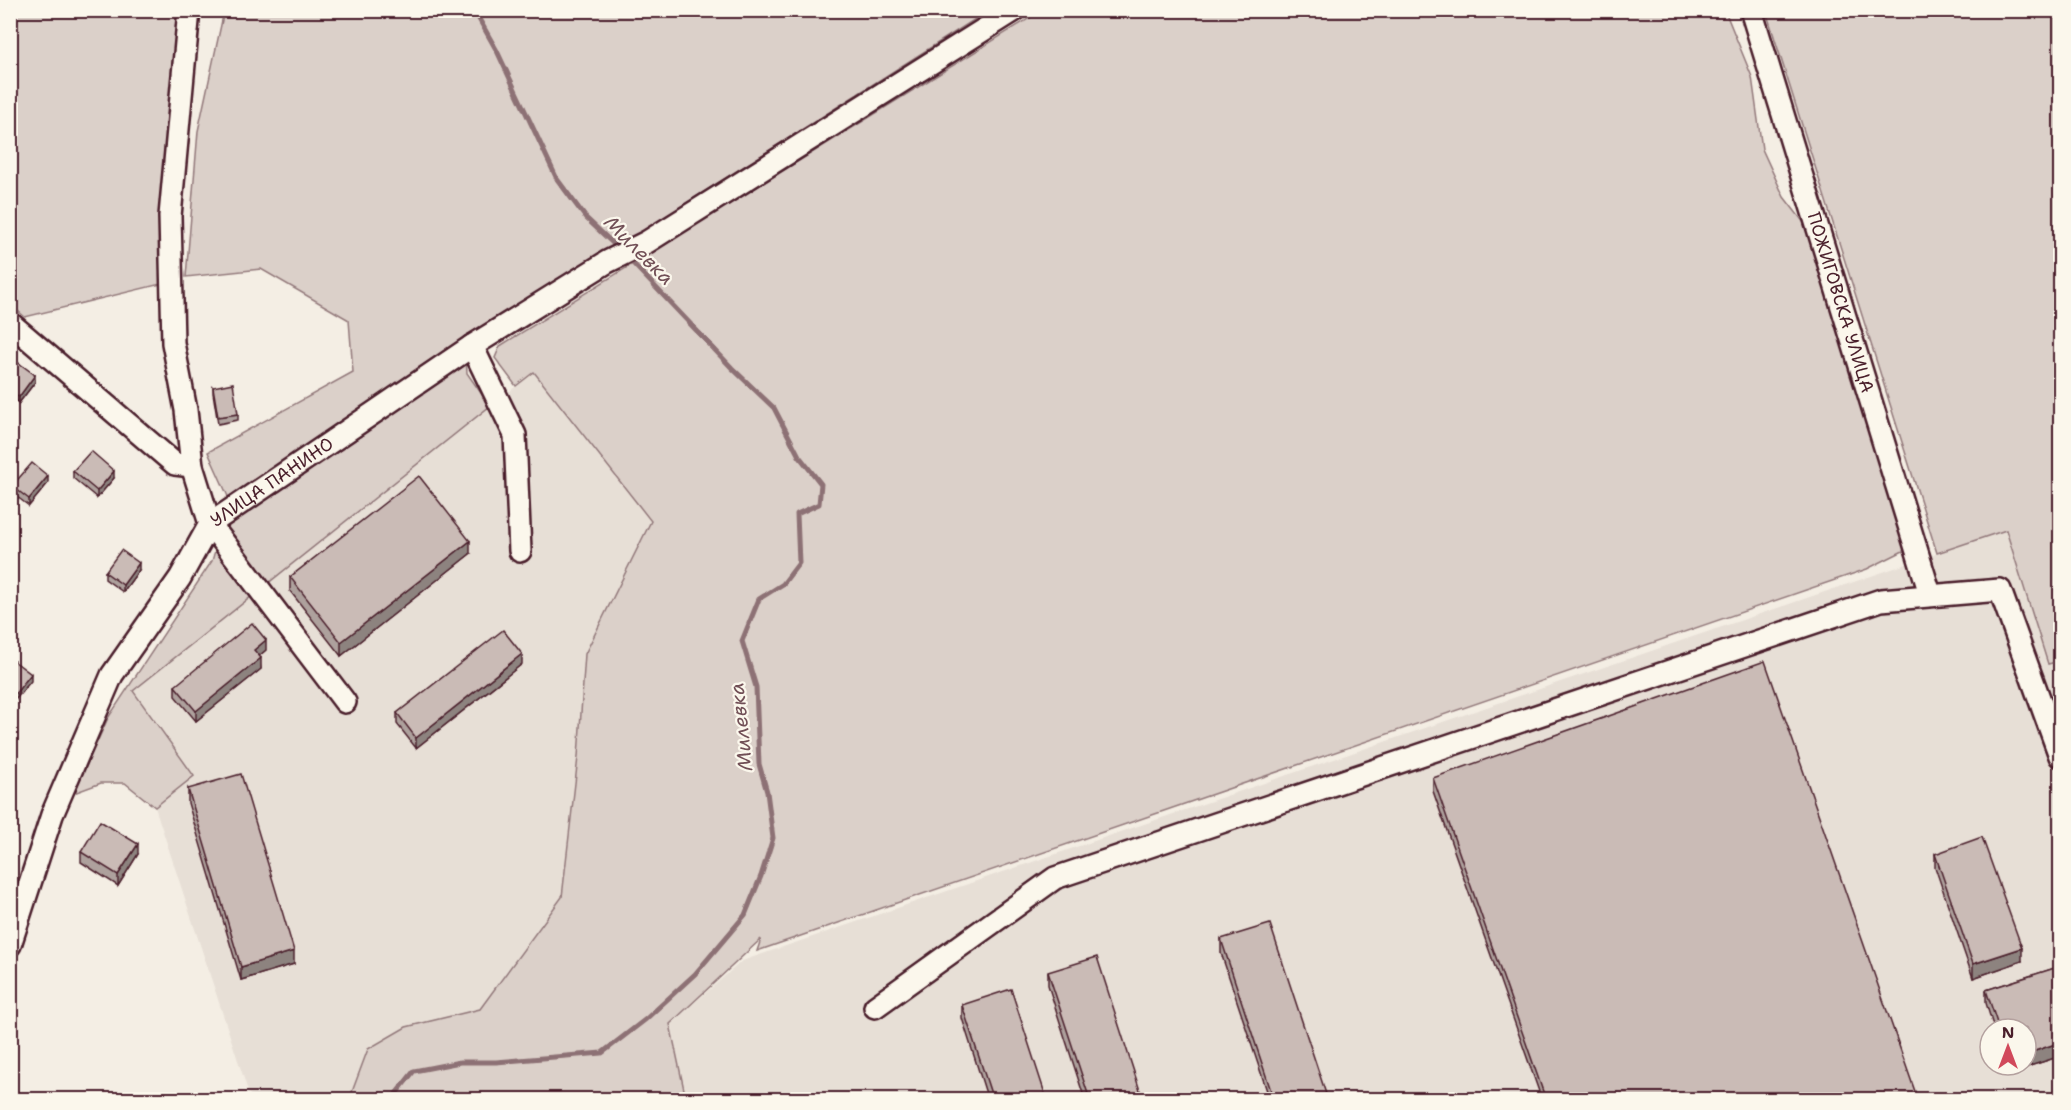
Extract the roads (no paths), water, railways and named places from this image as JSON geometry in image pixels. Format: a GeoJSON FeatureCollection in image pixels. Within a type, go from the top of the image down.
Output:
{"type":"FeatureCollection","features":[{"type":"Feature","properties":{"kind":"street"},"geometry":{"type":"LineString","coordinates":[[189,10],[170,216],[172,343],[186,410],[192,466],[210,524],[345,702]]}},
{"type":"Feature","properties":{"kind":"street","name":"УЛИЦА ПАНИНО"},"geometry":{"type":"LineString","coordinates":[[10,945],[52,815],[111,675],[180,578],[210,524],[472,346],[607,262],[647,242],[1015,10]]}},
{"type":"Feature","properties":{"kind":"street","name":"ПОЖИГОВСКА УЛИЦА"},"geometry":{"type":"LineString","coordinates":[[1751,10],[1923,595]]}},
{"type":"Feature","properties":{"kind":"street"},"geometry":{"type":"LineString","coordinates":[[10,323],[175,464],[192,466]]}},
{"type":"Feature","properties":{"kind":"street"},"geometry":{"type":"LineString","coordinates":[[472,346],[515,435],[520,551]]}},
{"type":"Feature","properties":{"kind":"street"},"geometry":{"type":"LineString","coordinates":[[875,1007],[1055,878],[1881,600],[2000,590],[2061,756]]}},
{"type":"Feature","properties":{"kind":"waterway","name":"Милевка"},"geometry":{"type":"LineString","coordinates":[[474,10],[497,51],[557,179],[586,218],[620,250]]}},
{"type":"Feature","properties":{"kind":"waterway","name":"Милевка"},"geometry":{"type":"LineString","coordinates":[[391,1100],[414,1071],[460,1062],[496,1062],[602,1053],[646,1019],[695,974],[745,915],[773,838],[767,792],[759,764],[756,687],[742,641],[759,599],[783,584],[799,563],[797,514],[819,504],[821,484],[799,456],[774,408],[732,368],[627,257]]}}]}
